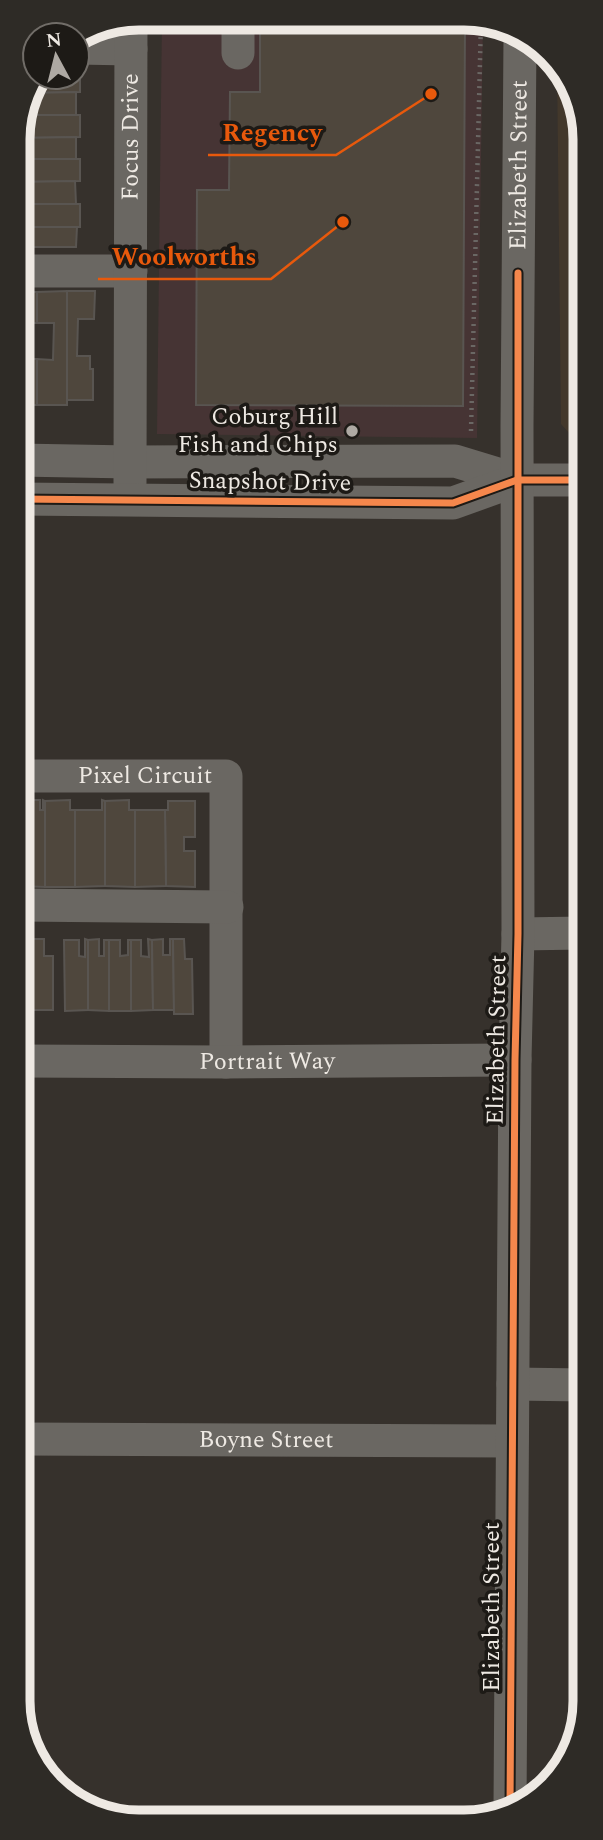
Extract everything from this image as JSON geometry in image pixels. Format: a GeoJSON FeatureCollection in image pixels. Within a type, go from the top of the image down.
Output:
{"type":"FeatureCollection","features":[{"type":"Feature","properties":{"kind":"street"},"geometry":{"type":"LineString","coordinates":[[238,30],[238,53]]}},
{"type":"Feature","properties":{"kind":"street"},"geometry":{"type":"LineString","coordinates":[[91,45],[131,35]]}},
{"type":"Feature","properties":{"kind":"street","name":"Focus Drive"},"geometry":{"type":"LineString","coordinates":[[130,500],[131,35]]}},
{"type":"Feature","properties":{"kind":"street","name":"Elizabeth Street"},"geometry":{"type":"LineString","coordinates":[[510,1800],[518,934],[520,45]]}},
{"type":"Feature","properties":{"kind":"street"},"geometry":{"type":"LineString","coordinates":[[30,271],[131,271]]}},
{"type":"Feature","properties":{"kind":"street","name":"Snapshot Drive"},"geometry":{"type":"LineString","coordinates":[[30,460],[455,461],[517,480]]}},
{"type":"Feature","properties":{"kind":"street"},"geometry":{"type":"LineString","coordinates":[[517,480],[573,480]]}},
{"type":"Feature","properties":{"kind":"street","name":"Snapshot Drive"},"geometry":{"type":"LineString","coordinates":[[30,499],[453,503],[517,480]]}},
{"type":"Feature","properties":{"kind":"street","name":"Pixel Circuit"},"geometry":{"type":"LineString","coordinates":[[30,776],[226,776],[226,1062]]}},
{"type":"Feature","properties":{"kind":"street"},"geometry":{"type":"LineString","coordinates":[[30,905],[227,907]]}},
{"type":"Feature","properties":{"kind":"street"},"geometry":{"type":"LineString","coordinates":[[518,934],[573,933]]}},
{"type":"Feature","properties":{"kind":"street","name":"Portrait Way"},"geometry":{"type":"LineString","coordinates":[[30,1060],[226,1062],[515,1059]]}},
{"type":"Feature","properties":{"kind":"street"},"geometry":{"type":"LineString","coordinates":[[513,1384],[573,1385]]}},
{"type":"Feature","properties":{"kind":"street","name":"Boyne Street"},"geometry":{"type":"LineString","coordinates":[[30,1439],[512,1441]]}},
{"type":"Feature","properties":{"kind":"path"},"geometry":{"type":"LineString","coordinates":[[471,432],[481,31]]}},
{"type":"Feature","properties":{"kind":"shaded area"},"geometry":{"type":"Polygon","coordinates":[[[162,30],[483,32],[477,438],[157,434],[162,30]]]}},
{"type":"Feature","properties":{"kind":"shaded area"},"geometry":{"type":"Polygon","coordinates":[[[557,81],[571,117],[573,138],[573,437],[561,424],[557,81]]]}},
{"type":"Feature","properties":{"kind":"building"},"geometry":{"type":"Polygon","coordinates":[[[260,30],[465,30],[463,406],[196,405],[197,190],[229,190],[230,92],[260,92],[260,30]]]}},
{"type":"Feature","properties":{"kind":"building"},"geometry":{"type":"Polygon","coordinates":[[[41,91],[80,91],[80,92],[41,91]]]}},
{"type":"Feature","properties":{"kind":"building"},"geometry":{"type":"Polygon","coordinates":[[[76,92],[76,115],[32,115],[40,93],[76,92]]]}},
{"type":"Feature","properties":{"kind":"building"},"geometry":{"type":"Polygon","coordinates":[[[32,115],[80,115],[80,137],[30,138],[32,115]]]}},
{"type":"Feature","properties":{"kind":"building"},"geometry":{"type":"Polygon","coordinates":[[[76,137],[76,159],[30,159],[30,138],[76,137]]]}},
{"type":"Feature","properties":{"kind":"building"},"geometry":{"type":"Polygon","coordinates":[[[30,159],[80,159],[80,181],[30,182],[30,159]]]}},
{"type":"Feature","properties":{"kind":"building"},"geometry":{"type":"Polygon","coordinates":[[[75,181],[76,204],[30,204],[30,182],[75,181]]]}},
{"type":"Feature","properties":{"kind":"building"},"geometry":{"type":"Polygon","coordinates":[[[30,204],[80,204],[80,227],[30,227],[30,204]]]}},
{"type":"Feature","properties":{"kind":"building"},"geometry":{"type":"Polygon","coordinates":[[[30,227],[77,227],[76,247],[30,247],[30,227]]]}},
{"type":"Feature","properties":{"kind":"building"},"geometry":{"type":"Polygon","coordinates":[[[67,291],[95,291],[94,319],[78,319],[77,356],[90,356],[90,369],[93,369],[93,400],[67,400],[67,291]]]}},
{"type":"Feature","properties":{"kind":"building"},"geometry":{"type":"Polygon","coordinates":[[[67,291],[67,405],[37,405],[37,359],[53,360],[54,323],[37,323],[37,292],[67,291]]]}},
{"type":"Feature","properties":{"kind":"building"},"geometry":{"type":"Polygon","coordinates":[[[30,292],[37,292],[37,323],[30,323],[30,292]]]}},
{"type":"Feature","properties":{"kind":"building"},"geometry":{"type":"Polygon","coordinates":[[[30,359],[37,359],[37,405],[30,405],[30,359]]]}},
{"type":"Feature","properties":{"kind":"building"},"geometry":{"type":"Polygon","coordinates":[[[30,800],[40,800],[40,810],[43,810],[43,800],[45,801],[45,887],[30,886],[30,800]]]}},
{"type":"Feature","properties":{"kind":"building"},"geometry":{"type":"Polygon","coordinates":[[[70,800],[70,810],[75,810],[75,887],[45,887],[45,801],[70,800]]]}},
{"type":"Feature","properties":{"kind":"building"},"geometry":{"type":"Polygon","coordinates":[[[102,800],[105,801],[105,886],[75,887],[75,810],[102,810],[102,800]]]}},
{"type":"Feature","properties":{"kind":"building"},"geometry":{"type":"Polygon","coordinates":[[[129,800],[129,810],[135,810],[135,887],[105,886],[105,801],[129,800]]]}},
{"type":"Feature","properties":{"kind":"building"},"geometry":{"type":"Polygon","coordinates":[[[168,801],[195,801],[195,837],[184,837],[184,851],[195,851],[195,887],[166,886],[165,810],[168,810],[168,801]]]}},
{"type":"Feature","properties":{"kind":"building"},"geometry":{"type":"Polygon","coordinates":[[[135,810],[165,810],[166,886],[135,887],[135,810]]]}},
{"type":"Feature","properties":{"kind":"building"},"geometry":{"type":"Polygon","coordinates":[[[30,939],[32,939],[33,1010],[30,1010],[30,939]]]}},
{"type":"Feature","properties":{"kind":"building"},"geometry":{"type":"Polygon","coordinates":[[[32,939],[44,939],[44,956],[53,956],[53,1010],[33,1010],[32,939]]]}},
{"type":"Feature","properties":{"kind":"building"},"geometry":{"type":"Polygon","coordinates":[[[85,939],[88,940],[88,1010],[65,1011],[64,940],[79,940],[79,956],[85,957],[85,939]]]}},
{"type":"Feature","properties":{"kind":"building"},"geometry":{"type":"Polygon","coordinates":[[[99,939],[99,956],[104,956],[104,940],[109,940],[109,1011],[88,1010],[88,940],[99,939]]]}},
{"type":"Feature","properties":{"kind":"building"},"geometry":{"type":"Polygon","coordinates":[[[148,939],[152,940],[153,1010],[131,1011],[131,940],[141,940],[141,956],[149,957],[148,939]]]}},
{"type":"Feature","properties":{"kind":"building"},"geometry":{"type":"Polygon","coordinates":[[[163,939],[163,955],[170,955],[170,939],[173,939],[174,1010],[153,1010],[152,940],[163,939]]]}},
{"type":"Feature","properties":{"kind":"building"},"geometry":{"type":"Polygon","coordinates":[[[173,939],[184,939],[185,959],[192,959],[193,1014],[174,1014],[173,939]]]}},
{"type":"Feature","properties":{"kind":"building"},"geometry":{"type":"Polygon","coordinates":[[[109,940],[120,940],[120,956],[128,955],[128,940],[131,940],[131,1011],[109,1011],[109,940]]]}},
{"type":"Feature","properties":{"kind":"cycle path"},"geometry":{"type":"LineString","coordinates":[[510,1800],[518,934],[518,273]]}},
{"type":"Feature","properties":{"kind":"cycle path"},"geometry":{"type":"LineString","coordinates":[[30,499],[453,503],[517,480],[573,480]]}},
{"type":"Feature","properties":{"kind":"place","name":"Regency"},"geometry":{"type":"Point","coordinates":[431,94]}},
{"type":"Feature","properties":{"kind":"place","name":"Woolworths"},"geometry":{"type":"Point","coordinates":[343,222]}},
{"type":"Feature","properties":{"kind":"place","name":"Coburg Hill Fish and Chips"},"geometry":{"type":"Point","coordinates":[352,431]}}]}
